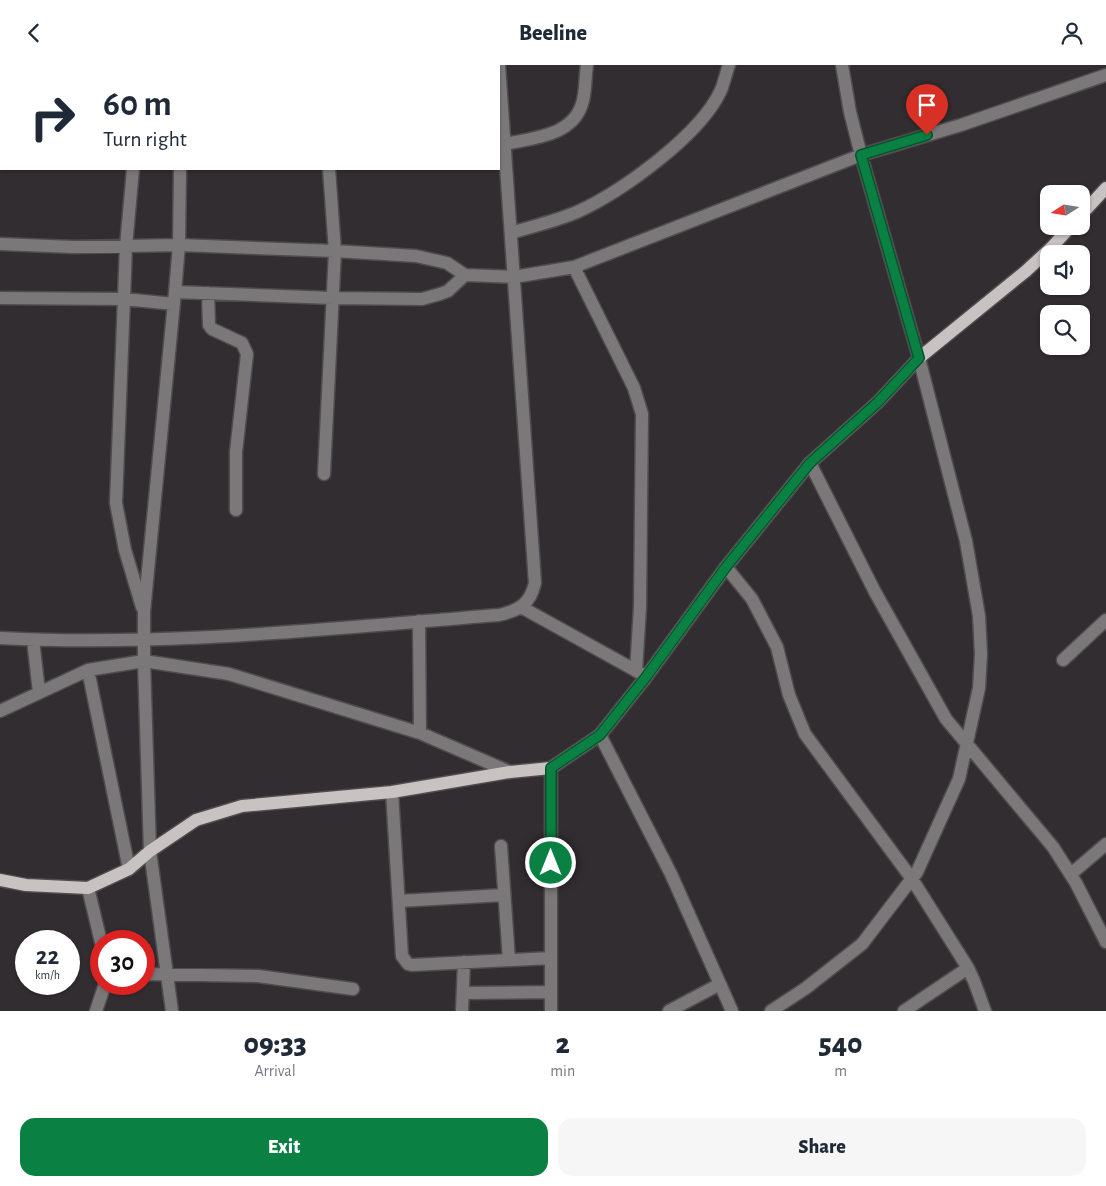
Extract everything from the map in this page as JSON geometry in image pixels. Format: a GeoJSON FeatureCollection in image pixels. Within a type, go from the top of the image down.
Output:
{"type":"FeatureCollection","features":[{"type":"Feature","properties":{"kind":"main road"},"geometry":{"type":"LineString","coordinates":[[1090,205],[1106,188]]}},
{"type":"Feature","properties":{"kind":"main road"},"geometry":{"type":"LineString","coordinates":[[0,880],[26,885],[88,888],[129,869],[150,851],[196,820],[242,806],[392,791],[510,772],[551,768],[600,735],[641,674],[810,463],[878,402],[919,358],[1019,277],[1063,235]]}},
{"type":"Feature","properties":{"kind":"street"},"geometry":{"type":"LineString","coordinates":[[506,143],[550,134],[570,122],[582,103],[586,65]]}},
{"type":"Feature","properties":{"kind":"street"},"geometry":{"type":"LineString","coordinates":[[511,233],[575,213],[615,191],[663,156],[693,129],[708,111],[721,91],[729,65]]}},
{"type":"Feature","properties":{"kind":"street"},"geometry":{"type":"LineString","coordinates":[[771,1011],[806,989],[862,944],[917,872],[959,779],[979,688],[981,654],[979,616],[966,541],[919,358],[861,155],[850,112],[842,65]]}},
{"type":"Feature","properties":{"kind":"street"},"geometry":{"type":"LineString","coordinates":[[0,244],[72,247],[179,245],[416,256],[447,263],[465,275],[514,277],[574,267],[861,155],[960,125],[1106,75]]}},
{"type":"Feature","properties":{"kind":"street"},"geometry":{"type":"LineString","coordinates":[[0,638],[68,641],[254,635],[499,615],[521,607],[532,596],[536,583],[506,143],[500,81]]}},
{"type":"Feature","properties":{"kind":"street"},"geometry":{"type":"LineString","coordinates":[[133,170],[126,246],[116,503],[125,550],[144,612]]}},
{"type":"Feature","properties":{"kind":"street"},"geometry":{"type":"LineString","coordinates":[[172,1011],[150,851],[144,612],[175,298],[179,245],[180,170]]}},
{"type":"Feature","properties":{"kind":"street"},"geometry":{"type":"LineString","coordinates":[[324,474],[335,251],[329,170]]}},
{"type":"Feature","properties":{"kind":"street"},"geometry":{"type":"LineString","coordinates":[[574,267],[634,388],[642,414],[641,674]]}},
{"type":"Feature","properties":{"kind":"street"},"geometry":{"type":"LineString","coordinates":[[0,298],[175,298],[208,293],[332,298],[422,299],[448,291],[465,275]]}},
{"type":"Feature","properties":{"kind":"street"},"geometry":{"type":"LineString","coordinates":[[208,293],[209,325],[212,329],[242,343],[247,354],[236,452],[236,510]]}},
{"type":"Feature","properties":{"kind":"street"},"geometry":{"type":"LineString","coordinates":[[810,463],[875,592],[946,719],[1053,847],[1071,874],[1106,942]]}},
{"type":"Feature","properties":{"kind":"street"},"geometry":{"type":"LineString","coordinates":[[726,567],[752,599],[777,647],[789,695],[806,734],[912,879],[968,968],[985,1011]]}},
{"type":"Feature","properties":{"kind":"street"},"geometry":{"type":"LineString","coordinates":[[521,607],[641,674]]}},
{"type":"Feature","properties":{"kind":"street"},"geometry":{"type":"LineString","coordinates":[[1063,660],[1106,620]]}},
{"type":"Feature","properties":{"kind":"street"},"geometry":{"type":"LineString","coordinates":[[419,621],[420,733]]}},
{"type":"Feature","properties":{"kind":"street"},"geometry":{"type":"LineString","coordinates":[[33,640],[39,692]]}},
{"type":"Feature","properties":{"kind":"street"},"geometry":{"type":"LineString","coordinates":[[0,711],[88,670],[144,661],[229,674],[420,733],[510,772]]}},
{"type":"Feature","properties":{"kind":"street"},"geometry":{"type":"LineString","coordinates":[[88,670],[129,869]]}},
{"type":"Feature","properties":{"kind":"street"},"geometry":{"type":"LineString","coordinates":[[600,735],[671,874],[732,1011]]}},
{"type":"Feature","properties":{"kind":"street"},"geometry":{"type":"LineString","coordinates":[[551,768],[551,1011]]}},
{"type":"Feature","properties":{"kind":"street"},"geometry":{"type":"LineString","coordinates":[[392,791],[402,956],[408,963],[551,958]]}},
{"type":"Feature","properties":{"kind":"street"},"geometry":{"type":"LineString","coordinates":[[1071,874],[1106,844]]}},
{"type":"Feature","properties":{"kind":"street"},"geometry":{"type":"LineString","coordinates":[[500,846],[509,960]]}},
{"type":"Feature","properties":{"kind":"street"},"geometry":{"type":"LineString","coordinates":[[88,888],[98,930]]}},
{"type":"Feature","properties":{"kind":"street"},"geometry":{"type":"LineString","coordinates":[[399,901],[504,895]]}},
{"type":"Feature","properties":{"kind":"street"},"geometry":{"type":"LineString","coordinates":[[462,1011],[464,962]]}},
{"type":"Feature","properties":{"kind":"street"},"geometry":{"type":"LineString","coordinates":[[904,1011],[968,968]]}},
{"type":"Feature","properties":{"kind":"street"},"geometry":{"type":"LineString","coordinates":[[155,974],[258,976],[352,989]]}},
{"type":"Feature","properties":{"kind":"street"},"geometry":{"type":"LineString","coordinates":[[669,1011],[720,984]]}},
{"type":"Feature","properties":{"kind":"street"},"geometry":{"type":"LineString","coordinates":[[463,993],[551,992]]}},
{"type":"Feature","properties":{"kind":"street"},"geometry":{"type":"LineString","coordinates":[[96,1011],[101,995]]}},
{"type":"Feature","properties":{"kind":"route"},"geometry":{"type":"LineString","coordinates":[[551,863],[551,768],[600,735],[646,677],[726,567],[810,463],[878,402],[919,358],[861,155],[927,135]]}}]}
